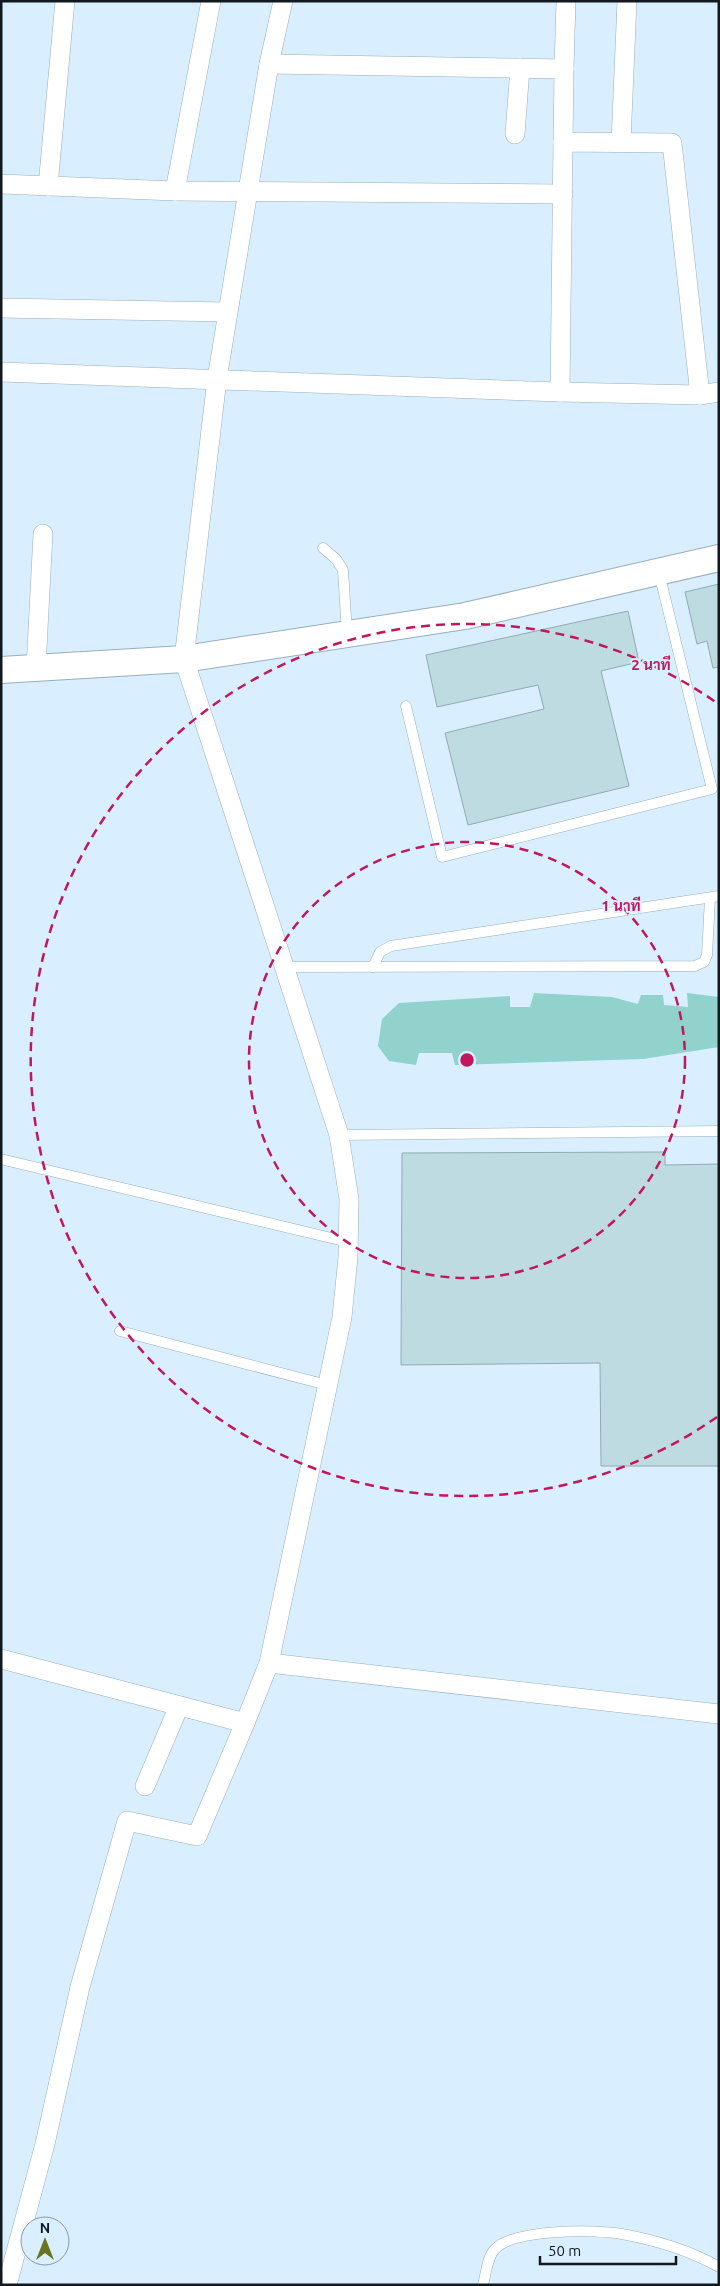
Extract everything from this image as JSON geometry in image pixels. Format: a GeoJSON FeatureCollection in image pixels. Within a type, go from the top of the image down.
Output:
{"type":"FeatureCollection","features":[{"type":"Feature","properties":{"kind":"main road"},"geometry":{"type":"LineString","coordinates":[[1,670],[184,659],[465,616],[719,558]]}},
{"type":"Feature","properties":{"kind":"street"},"geometry":{"type":"LineString","coordinates":[[48,186],[65,1]]}},
{"type":"Feature","properties":{"kind":"street"},"geometry":{"type":"LineString","coordinates":[[175,191],[210,1]]}},
{"type":"Feature","properties":{"kind":"street"},"geometry":{"type":"LineString","coordinates":[[7,2285],[45,2144],[80,1987],[128,1821],[197,1836],[269,1663],[342,1317],[348,1242],[349,1199],[339,1134],[184,659],[217,379],[227,312],[269,64],[283,1]]}},
{"type":"Feature","properties":{"kind":"street"},"geometry":{"type":"LineString","coordinates":[[560,392],[566,1]]}},
{"type":"Feature","properties":{"kind":"street"},"geometry":{"type":"LineString","coordinates":[[621,142],[627,1]]}},
{"type":"Feature","properties":{"kind":"street"},"geometry":{"type":"LineString","coordinates":[[269,64],[564,69]]}},
{"type":"Feature","properties":{"kind":"street"},"geometry":{"type":"LineString","coordinates":[[515,134],[520,68]]}},
{"type":"Feature","properties":{"kind":"street"},"geometry":{"type":"LineString","coordinates":[[563,142],[672,143],[700,395]]}},
{"type":"Feature","properties":{"kind":"street"},"geometry":{"type":"LineString","coordinates":[[1,184],[175,191],[563,194]]}},
{"type":"Feature","properties":{"kind":"street"},"geometry":{"type":"LineString","coordinates":[[1,308],[227,312]]}},
{"type":"Feature","properties":{"kind":"street"},"geometry":{"type":"LineString","coordinates":[[1,372],[560,392],[700,395],[719,392]]}},
{"type":"Feature","properties":{"kind":"street"},"geometry":{"type":"LineString","coordinates":[[36,668],[43,534]]}},
{"type":"Feature","properties":{"kind":"street"},"geometry":{"type":"LineString","coordinates":[[1,1659],[245,1723]]}},
{"type":"Feature","properties":{"kind":"street"},"geometry":{"type":"LineString","coordinates":[[269,1663],[719,1714]]}},
{"type":"Feature","properties":{"kind":"street"},"geometry":{"type":"LineString","coordinates":[[144,1786],[179,1706]]}},
{"type":"Feature","properties":{"kind":"lane"},"geometry":{"type":"LineString","coordinates":[[323,548],[336,559],[343,570],[347,634]]}},
{"type":"Feature","properties":{"kind":"lane"},"geometry":{"type":"LineString","coordinates":[[406,706],[442,857],[712,789],[659,572]]}},
{"type":"Feature","properties":{"kind":"lane"},"geometry":{"type":"LineString","coordinates":[[285,967],[373,967],[695,966],[704,962],[707,954],[714,897],[391,946],[380,952],[373,967]]}},
{"type":"Feature","properties":{"kind":"lane"},"geometry":{"type":"LineString","coordinates":[[339,1134],[719,1131]]}},
{"type":"Feature","properties":{"kind":"lane"},"geometry":{"type":"LineString","coordinates":[[1,1159],[348,1242]]}},
{"type":"Feature","properties":{"kind":"lane"},"geometry":{"type":"LineString","coordinates":[[120,1331],[327,1385]]}},
{"type":"Feature","properties":{"kind":"lane"},"geometry":{"type":"LineString","coordinates":[[483,2285],[490,2258],[495,2249],[513,2238],[556,2232],[620,2233],[669,2245],[719,2267]]}},
{"type":"Feature","properties":{"kind":"shaded area"},"geometry":{"type":"Polygon","coordinates":[[[534,993],[612,997],[638,1004],[641,995],[663,995],[664,1005],[688,1007],[687,993],[719,997],[719,1047],[643,1059],[455,1065],[452,1053],[419,1053],[416,1065],[389,1061],[378,1046],[382,1019],[399,1003],[510,996],[510,1007],[530,1007],[534,993]]]}},
{"type":"Feature","properties":{"kind":"building"},"geometry":{"type":"Polygon","coordinates":[[[719,584],[719,667],[713,668],[707,641],[697,644],[685,592],[719,584]]]}},
{"type":"Feature","properties":{"kind":"building"},"geometry":{"type":"Polygon","coordinates":[[[628,611],[639,662],[601,671],[629,786],[468,825],[445,733],[544,709],[538,685],[437,707],[426,655],[628,611]]]}},
{"type":"Feature","properties":{"kind":"building"},"geometry":{"type":"Polygon","coordinates":[[[665,1152],[665,1165],[719,1164],[719,1466],[601,1466],[600,1363],[401,1365],[402,1153],[665,1152]]]}}]}
